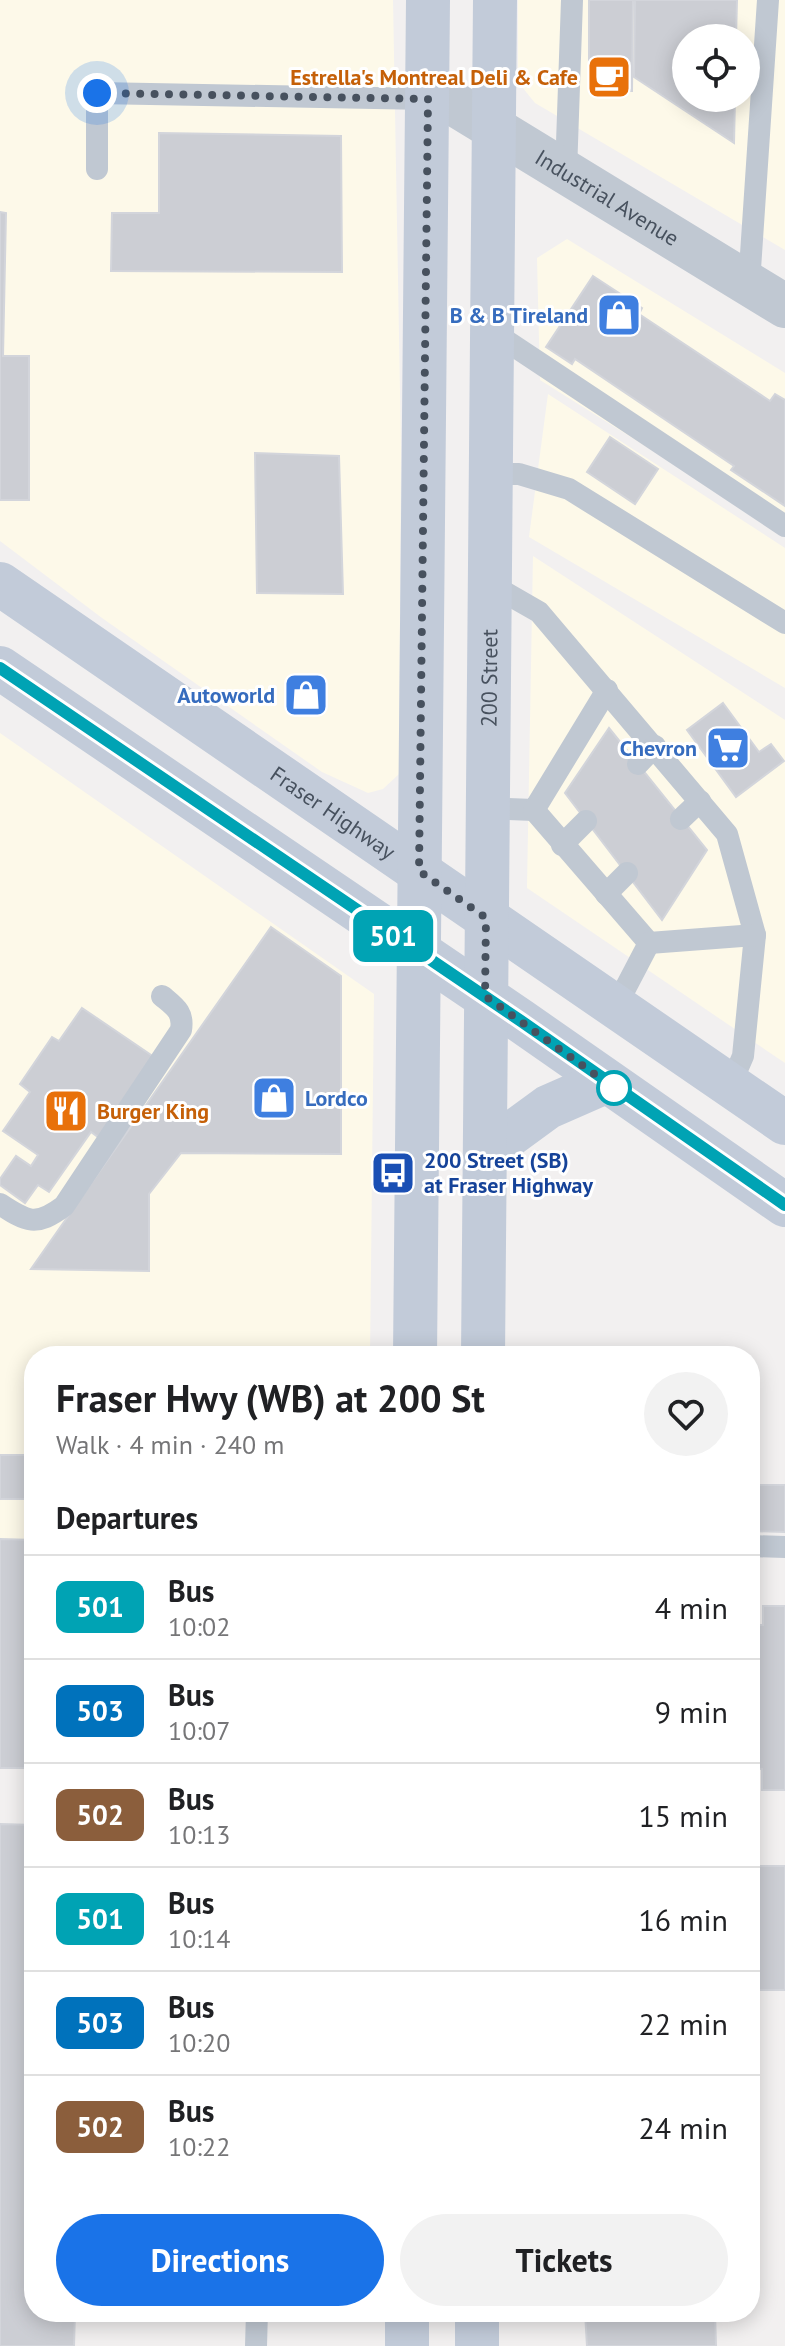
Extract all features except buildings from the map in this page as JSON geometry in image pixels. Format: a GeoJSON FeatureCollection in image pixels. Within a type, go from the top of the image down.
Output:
{"type":"FeatureCollection","features":[{"type":"Feature","properties":{"kind":"main road"},"geometry":{"type":"LineString","coordinates":[[415,1346],[428,0]]}},
{"type":"Feature","properties":{"kind":"main road","name":"200 Street"},"geometry":{"type":"LineString","coordinates":[[483,1346],[495,0]]}},
{"type":"Feature","properties":{"kind":"main road","name":"Fraser Highway"},"geometry":{"type":"LineString","coordinates":[[0,584],[785,1123]]}},
{"type":"Feature","properties":{"kind":"main road"},"geometry":{"type":"LineString","coordinates":[[0,668],[485,996],[785,1205]]}},
{"type":"Feature","properties":{"kind":"main road"},"geometry":{"type":"LineString","coordinates":[[485,1153],[548,1107],[605,1082]]}},
{"type":"Feature","properties":{"kind":"main road"},"geometry":{"type":"LineString","coordinates":[[407,2322],[407,2346]]}},
{"type":"Feature","properties":{"kind":"main road"},"geometry":{"type":"LineString","coordinates":[[477,2322],[477,2346]]}},
{"type":"Feature","properties":{"kind":"street","name":"Industrial Avenue"},"geometry":{"type":"LineString","coordinates":[[428,94],[493,127],[767,295]]}},
{"type":"Feature","properties":{"kind":"lane"},"geometry":{"type":"LineString","coordinates":[[566,172],[572,0]]}},
{"type":"Feature","properties":{"kind":"lane"},"geometry":{"type":"LineString","coordinates":[[767,295],[768,0]]}},
{"type":"Feature","properties":{"kind":"lane"},"geometry":{"type":"LineString","coordinates":[[97,169],[97,93],[428,94]]}},
{"type":"Feature","properties":{"kind":"lane"},"geometry":{"type":"LineString","coordinates":[[493,332],[785,526]]}},
{"type":"Feature","properties":{"kind":"lane"},"geometry":{"type":"LineString","coordinates":[[491,474],[519,474],[569,489],[785,623]]}},
{"type":"Feature","properties":{"kind":"lane"},"geometry":{"type":"LineString","coordinates":[[490,584],[539,612],[727,834],[755,935],[743,1056],[730,1086]]}},
{"type":"Feature","properties":{"kind":"lane"},"geometry":{"type":"LineString","coordinates":[[534,810],[607,690]]}},
{"type":"Feature","properties":{"kind":"lane"},"geometry":{"type":"LineString","coordinates":[[638,764],[655,746]]}},
{"type":"Feature","properties":{"kind":"lane"},"geometry":{"type":"LineString","coordinates":[[681,819],[700,801]]}},
{"type":"Feature","properties":{"kind":"lane"},"geometry":{"type":"LineString","coordinates":[[487,808],[534,810],[649,943]]}},
{"type":"Feature","properties":{"kind":"lane"},"geometry":{"type":"LineString","coordinates":[[562,845],[586,821]]}},
{"type":"Feature","properties":{"kind":"lane"},"geometry":{"type":"LineString","coordinates":[[606,894],[627,873]]}},
{"type":"Feature","properties":{"kind":"lane"},"geometry":{"type":"LineString","coordinates":[[649,943],[755,935]]}},
{"type":"Feature","properties":{"kind":"lane"},"geometry":{"type":"LineString","coordinates":[[615,1008],[649,943]]}},
{"type":"Feature","properties":{"kind":"lane"},"geometry":{"type":"LineString","coordinates":[[0,1204],[32,1221],[48,1218],[64,1206],[181,1030],[183,1019],[178,1009],[162,996]]}},
{"type":"Feature","properties":{"kind":"lane"},"geometry":{"type":"LineString","coordinates":[[760,1546],[785,1547]]}},
{"type":"Feature","properties":{"kind":"lane"},"geometry":{"type":"LineString","coordinates":[[256,2346],[257,2322]]}},
{"type":"Feature","properties":{"kind":"shaded area"},"geometry":{"type":"Polygon","coordinates":[[[0,0],[393,0],[401,448],[399,774],[383,789],[368,793],[322,772],[102,618],[0,541],[0,0]]]}},
{"type":"Feature","properties":{"kind":"shaded area"},"geometry":{"type":"Polygon","coordinates":[[[518,0],[785,0],[785,250],[535,103],[518,82],[518,0]]]}},
{"type":"Feature","properties":{"kind":"shaded area"},"geometry":{"type":"Polygon","coordinates":[[[567,239],[785,373],[785,534],[540,380],[537,258],[567,239]]]}},
{"type":"Feature","properties":{"kind":"shaded area"},"geometry":{"type":"Polygon","coordinates":[[[548,394],[785,548],[785,688],[529,537],[548,394]]]}},
{"type":"Feature","properties":{"kind":"shaded area"},"geometry":{"type":"Polygon","coordinates":[[[533,556],[785,720],[785,1063],[527,888],[533,556]]]}},
{"type":"Feature","properties":{"kind":"shaded area"},"geometry":{"type":"Polygon","coordinates":[[[0,733],[374,994],[370,1346],[24,1346],[24,1758],[0,1758],[0,733]]]}},
{"type":"Feature","properties":{"kind":"bus line","name":"501"},"geometry":{"type":"LineString","coordinates":[[0,668],[521,1021],[785,1205]]}},
{"type":"Feature","properties":{"kind":"place","name":"Estrella's Montreal Deli & Cafe"},"geometry":{"type":"Point","coordinates":[609,77]}},
{"type":"Feature","properties":{"kind":"place","name":"B & B Tireland"},"geometry":{"type":"Point","coordinates":[619,315]}},
{"type":"Feature","properties":{"kind":"place","name":"Autoworld"},"geometry":{"type":"Point","coordinates":[306,695]}},
{"type":"Feature","properties":{"kind":"place","name":"Chevron"},"geometry":{"type":"Point","coordinates":[728,748]}},
{"type":"Feature","properties":{"kind":"place","name":"Lordco"},"geometry":{"type":"Point","coordinates":[274,1098]}},
{"type":"Feature","properties":{"kind":"place","name":"Burger King"},"geometry":{"type":"Point","coordinates":[66,1111]}},
{"type":"Feature","properties":{"kind":"place","name":"200 Street (SB) at Fraser Highway"},"geometry":{"type":"Point","coordinates":[393,1173]}},
{"type":"Feature","properties":{"kind":"route"},"geometry":{"type":"LineString","coordinates":[[97,93],[428,99],[419,871],[486,918],[485,996],[614,1088]]}}]}
